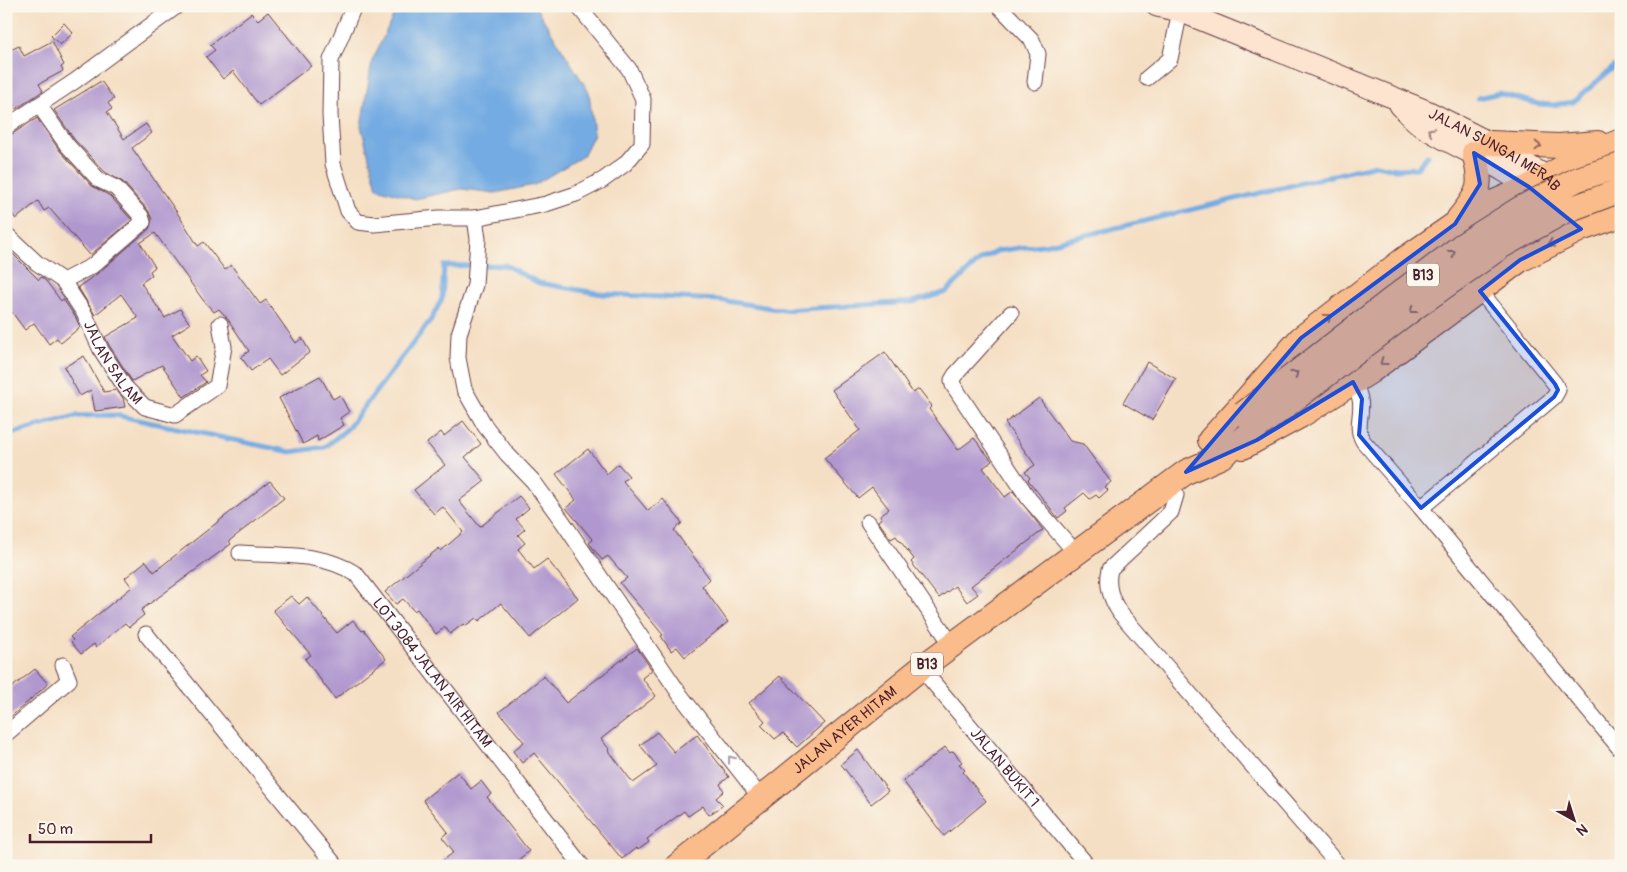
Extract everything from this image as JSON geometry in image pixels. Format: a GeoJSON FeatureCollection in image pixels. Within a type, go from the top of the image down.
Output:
{"type":"FeatureCollection","features":[{"type":"Feature","properties":{"kind":"main road"},"geometry":{"type":"LineString","coordinates":[[1455,224],[1472,202],[1480,184],[1482,148],[1559,146],[1621,141]]}},
{"type":"Feature","properties":{"kind":"main road"},"geometry":{"type":"LineString","coordinates":[[1216,448],[1301,338],[1455,224],[1485,206],[1538,181],[1581,157],[1621,141]]}},
{"type":"Feature","properties":{"kind":"main road"},"geometry":{"type":"LineString","coordinates":[[1581,157],[1574,174],[1579,189],[1594,206],[1618,215]]}},
{"type":"Feature","properties":{"kind":"main road","name":"B13"},"geometry":{"type":"LineString","coordinates":[[1248,422],[1461,246],[1529,204],[1578,179],[1621,165]]}},
{"type":"Feature","properties":{"kind":"main road","name":"B13"},"geometry":{"type":"LineString","coordinates":[[1248,422],[1502,246],[1564,211],[1621,190]]}},
{"type":"Feature","properties":{"kind":"main road"},"geometry":{"type":"LineString","coordinates":[[1485,206],[1509,221],[1521,238],[1520,260]]}},
{"type":"Feature","properties":{"kind":"main road"},"geometry":{"type":"LineString","coordinates":[[1216,448],[1257,440],[1353,382],[1520,260],[1581,229],[1618,215]]}},
{"type":"Feature","properties":{"kind":"main road","name":"JALAN AYER HITAM"},"geometry":{"type":"LineString","coordinates":[[677,866],[921,668],[1179,478],[1248,422]]}},
{"type":"Feature","properties":{"kind":"street"},"geometry":{"type":"LineString","coordinates":[[6,127],[177,6]]}},
{"type":"Feature","properties":{"kind":"street"},"geometry":{"type":"LineString","coordinates":[[354,6],[331,60],[330,115],[333,164],[348,211],[358,222],[374,224],[475,218],[546,204],[576,194],[603,180],[625,164],[642,144],[643,99],[629,69],[578,6]]}},
{"type":"Feature","properties":{"kind":"street"},"geometry":{"type":"LineString","coordinates":[[999,6],[1032,40],[1038,54],[1035,82]]}},
{"type":"Feature","properties":{"kind":"street","name":"JALAN SUNGAI MERAB"},"geometry":{"type":"LineString","coordinates":[[1157,6],[1180,11],[1429,112],[1482,148],[1538,181],[1581,229]]}},
{"type":"Feature","properties":{"kind":"street"},"geometry":{"type":"LineString","coordinates":[[1147,78],[1170,59],[1180,11]]}},
{"type":"Feature","properties":{"kind":"street"},"geometry":{"type":"LineString","coordinates":[[39,105],[67,145],[99,180],[116,188],[141,216],[143,222],[92,266],[63,281]]}},
{"type":"Feature","properties":{"kind":"street"},"geometry":{"type":"LineString","coordinates":[[475,218],[478,239],[475,285],[459,334],[458,358],[464,389],[485,426],[506,454],[533,481],[692,710],[761,798]]}},
{"type":"Feature","properties":{"kind":"street","name":"JALAN SALAM"},"geometry":{"type":"LineString","coordinates":[[6,234],[37,263],[63,281],[84,313],[106,358],[125,387],[145,407],[175,415],[217,386],[224,347],[220,324]]}},
{"type":"Feature","properties":{"kind":"street"},"geometry":{"type":"LineString","coordinates":[[1421,508],[1554,397],[1558,390],[1556,384],[1480,291]]}},
{"type":"Feature","properties":{"kind":"street"},"geometry":{"type":"LineString","coordinates":[[1011,313],[952,380],[1029,499],[1076,553]]}},
{"type":"Feature","properties":{"kind":"street"},"geometry":{"type":"LineString","coordinates":[[1353,382],[1362,399],[1359,435],[1621,750]]}},
{"type":"Feature","properties":{"kind":"street"},"geometry":{"type":"LineString","coordinates":[[1179,478],[1176,503],[1171,512],[1110,569],[1108,579],[1113,602],[1120,614],[1339,866]]}},
{"type":"Feature","properties":{"kind":"street"},"geometry":{"type":"LineString","coordinates":[[868,522],[952,645]]}},
{"type":"Feature","properties":{"kind":"street","name":"LOT 3084 JALAN AIR HITAM"},"geometry":{"type":"LineString","coordinates":[[240,553],[326,561],[344,566],[356,574],[582,866]]}},
{"type":"Feature","properties":{"kind":"street"},"geometry":{"type":"LineString","coordinates":[[146,634],[336,866]]}},
{"type":"Feature","properties":{"kind":"street"},"geometry":{"type":"LineString","coordinates":[[6,734],[69,680],[62,665]]}},
{"type":"Feature","properties":{"kind":"street","name":"JALAN BUKIT 1"},"geometry":{"type":"LineString","coordinates":[[921,668],[1088,866]]}},
{"type":"Feature","properties":{"kind":"highlighted area"},"geometry":{"type":"Polygon","coordinates":[[[1474,153],[1529,187],[1581,229],[1520,260],[1480,291],[1555,384],[1558,390],[1554,397],[1421,508],[1359,435],[1362,399],[1353,382],[1257,440],[1186,472],[1301,338],[1455,224],[1480,184],[1474,153]]]}},
{"type":"Feature","properties":{"kind":"water"},"geometry":{"type":"Polygon","coordinates":[[[398,6],[535,6],[589,92],[594,134],[583,156],[534,185],[495,193],[461,189],[415,199],[377,188],[361,126],[372,61],[398,6]]]}},
{"type":"Feature","properties":{"kind":"building"},"geometry":{"type":"Polygon","coordinates":[[[268,12],[311,66],[259,105],[233,71],[223,79],[206,57],[215,50],[210,45],[251,13],[258,20],[268,12]]]}},
{"type":"Feature","properties":{"kind":"building"},"geometry":{"type":"Polygon","coordinates":[[[64,23],[73,33],[60,45],[51,36],[64,23]]]}},
{"type":"Feature","properties":{"kind":"building"},"geometry":{"type":"Polygon","coordinates":[[[52,41],[64,65],[61,67],[63,71],[39,84],[43,91],[16,109],[6,91],[6,52],[19,46],[24,56],[52,41]]]}},
{"type":"Feature","properties":{"kind":"building"},"geometry":{"type":"Polygon","coordinates":[[[101,81],[114,99],[108,103],[112,109],[107,112],[124,139],[146,124],[152,133],[132,148],[198,246],[204,242],[225,270],[231,265],[260,304],[266,300],[296,343],[302,338],[310,352],[280,375],[268,359],[251,371],[241,357],[249,351],[227,318],[219,309],[214,312],[203,300],[155,233],[140,243],[155,267],[150,271],[152,275],[141,283],[165,318],[180,309],[190,324],[172,335],[190,361],[196,356],[206,371],[200,375],[206,382],[184,397],[162,365],[132,381],[109,345],[105,337],[138,318],[121,294],[95,315],[78,287],[98,273],[149,229],[152,219],[148,210],[123,182],[105,172],[74,139],[54,110],[101,81]]]}},
{"type":"Feature","properties":{"kind":"building"},"geometry":{"type":"Polygon","coordinates":[[[37,118],[60,151],[92,186],[110,196],[132,220],[90,255],[49,208],[44,211],[38,201],[16,219],[6,207],[6,138],[37,118]]]}},
{"type":"Feature","properties":{"kind":"building"},"geometry":{"type":"Polygon","coordinates":[[[6,247],[39,280],[41,277],[46,281],[61,301],[63,299],[76,318],[80,327],[61,343],[57,338],[49,344],[34,323],[25,330],[6,304],[6,247]]]}},
{"type":"Feature","properties":{"kind":"building"},"geometry":{"type":"Polygon","coordinates":[[[885,352],[913,393],[919,389],[932,406],[929,409],[958,450],[974,438],[992,461],[983,468],[1005,497],[1013,491],[1043,530],[971,586],[978,594],[967,602],[955,586],[939,598],[911,562],[914,559],[904,546],[896,536],[891,539],[878,521],[882,518],[880,515],[889,509],[872,487],[858,498],[824,458],[860,430],[832,390],[885,352]]]}},
{"type":"Feature","properties":{"kind":"building"},"geometry":{"type":"Polygon","coordinates":[[[84,356],[104,392],[116,390],[123,398],[125,407],[95,411],[91,390],[80,396],[64,367],[84,356]]]}},
{"type":"Feature","properties":{"kind":"building"},"geometry":{"type":"Polygon","coordinates":[[[1147,362],[1176,379],[1152,420],[1123,403],[1147,362]]]}},
{"type":"Feature","properties":{"kind":"building"},"geometry":{"type":"Polygon","coordinates":[[[320,376],[333,399],[340,395],[349,412],[340,418],[344,425],[318,441],[317,436],[303,444],[279,398],[320,376]]]}},
{"type":"Feature","properties":{"kind":"building"},"geometry":{"type":"Polygon","coordinates":[[[1039,398],[1070,441],[1083,444],[1111,482],[1105,487],[1108,490],[1099,498],[1096,495],[1090,499],[1084,493],[1065,508],[1067,511],[1058,518],[1028,480],[1030,478],[1025,472],[1035,465],[1005,423],[1039,398]]]}},
{"type":"Feature","properties":{"kind":"building"},"geometry":{"type":"Polygon","coordinates":[[[463,421],[481,444],[465,457],[485,481],[459,501],[480,527],[519,496],[529,508],[516,519],[525,529],[518,535],[525,543],[518,549],[534,569],[547,559],[578,598],[530,638],[501,603],[479,621],[476,618],[465,626],[463,624],[450,634],[445,627],[436,634],[417,609],[414,611],[403,599],[396,604],[385,592],[439,548],[441,551],[463,532],[443,507],[434,514],[414,490],[445,465],[427,443],[441,432],[444,436],[463,421]]]}},
{"type":"Feature","properties":{"kind":"building"},"geometry":{"type":"Polygon","coordinates":[[[588,449],[607,474],[618,464],[629,476],[623,481],[648,511],[663,499],[682,523],[674,530],[710,579],[702,586],[728,622],[685,657],[677,647],[671,651],[661,636],[663,635],[620,583],[627,578],[608,556],[602,560],[589,543],[593,540],[566,508],[576,500],[556,474],[588,449]]]}},
{"type":"Feature","properties":{"kind":"building"},"geometry":{"type":"Polygon","coordinates":[[[270,481],[284,498],[229,541],[231,544],[141,610],[144,615],[129,627],[125,623],[96,647],[94,644],[81,654],[71,642],[73,640],[70,637],[132,587],[125,578],[146,561],[154,572],[270,481]]]}},
{"type":"Feature","properties":{"kind":"building"},"geometry":{"type":"Polygon","coordinates":[[[291,596],[299,604],[307,597],[337,633],[353,620],[362,631],[364,630],[386,659],[335,699],[305,659],[311,655],[273,610],[291,596]]]}},
{"type":"Feature","properties":{"kind":"building"},"geometry":{"type":"Polygon","coordinates":[[[637,648],[652,670],[642,678],[656,696],[601,739],[609,751],[633,783],[657,766],[640,745],[657,732],[674,752],[697,735],[729,777],[720,784],[724,791],[716,798],[723,805],[709,815],[703,806],[688,816],[684,811],[647,839],[649,842],[638,850],[636,848],[622,859],[534,753],[522,763],[513,751],[524,742],[499,712],[544,676],[566,703],[637,648]]]}},
{"type":"Feature","properties":{"kind":"building"},"geometry":{"type":"Polygon","coordinates":[[[35,669],[48,684],[6,721],[6,692],[35,669]]]}},
{"type":"Feature","properties":{"kind":"building"},"geometry":{"type":"Polygon","coordinates":[[[780,676],[824,723],[797,747],[783,733],[775,739],[761,725],[765,721],[749,703],[780,676]]]}},
{"type":"Feature","properties":{"kind":"building"},"geometry":{"type":"Polygon","coordinates":[[[945,747],[950,753],[953,751],[962,762],[959,764],[965,770],[963,772],[986,801],[944,836],[903,781],[945,747]]]}},
{"type":"Feature","properties":{"kind":"building"},"geometry":{"type":"Polygon","coordinates":[[[858,750],[888,791],[871,804],[841,764],[858,750]]]}},
{"type":"Feature","properties":{"kind":"building"},"geometry":{"type":"Polygon","coordinates":[[[458,772],[471,789],[481,781],[491,794],[487,797],[529,851],[511,866],[436,866],[454,852],[442,837],[448,832],[423,800],[458,772]]]}},
{"type":"Feature","properties":{"kind":"waterway"},"geometry":{"type":"LineString","coordinates":[[1478,98],[1499,93],[1538,104],[1553,105],[1573,102],[1621,61]]}},
{"type":"Feature","properties":{"kind":"waterway"},"geometry":{"type":"LineString","coordinates":[[6,435],[76,416],[115,415],[291,452],[325,447],[348,428],[430,321],[442,299],[444,266],[505,265],[539,283],[602,294],[719,300],[784,310],[912,302],[946,292],[980,260],[997,251],[1049,244],[1376,165],[1396,169],[1417,168],[1427,156]]}}]}
